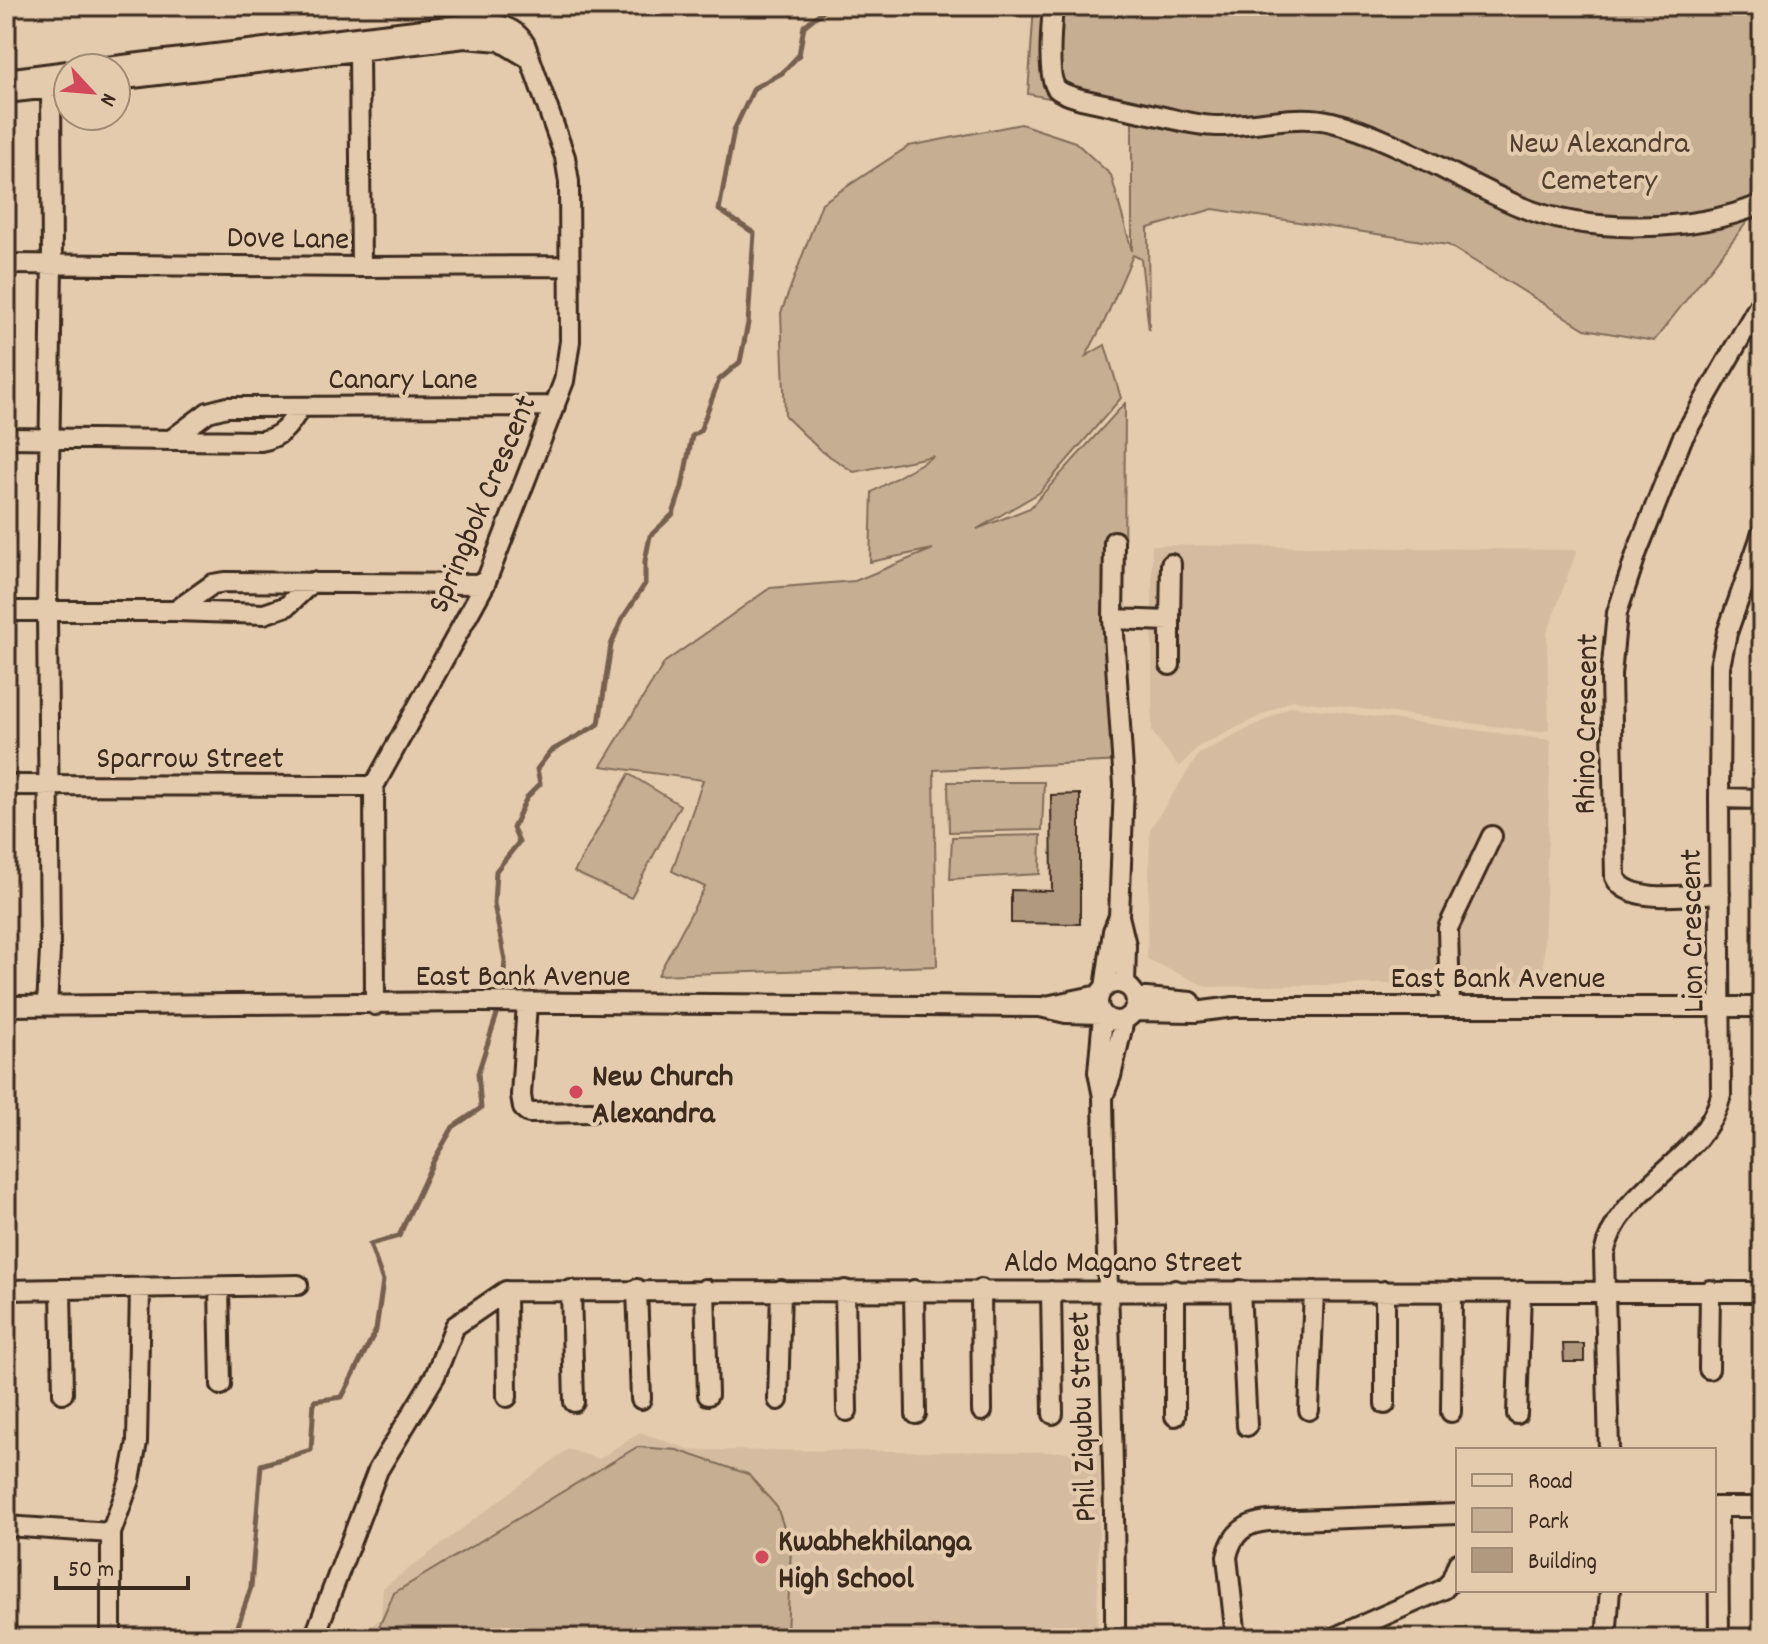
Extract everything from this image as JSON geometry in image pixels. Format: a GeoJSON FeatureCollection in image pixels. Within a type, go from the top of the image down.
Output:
{"type":"FeatureCollection","features":[{"type":"Feature","properties":{"kind":"street"},"geometry":{"type":"LineString","coordinates":[[1053,6],[1051,49],[1054,83],[1061,92],[1081,99],[1214,126],[1328,121],[1369,134],[1518,205],[1569,220],[1674,225],[1728,216],[1762,204]]}},
{"type":"Feature","properties":{"kind":"street","name":"Springbok Crescent"},"geometry":{"type":"LineString","coordinates":[[132,64],[484,24],[499,25],[514,31],[525,44],[568,168],[568,363],[555,406],[485,584],[374,786],[375,1005]]}},
{"type":"Feature","properties":{"kind":"street"},"geometry":{"type":"LineString","coordinates":[[132,78],[483,38],[510,45],[530,59]]}},
{"type":"Feature","properties":{"kind":"street"},"geometry":{"type":"LineString","coordinates":[[359,53],[361,267]]}},
{"type":"Feature","properties":{"kind":"street"},"geometry":{"type":"LineString","coordinates":[[6,79],[52,73]]}},
{"type":"Feature","properties":{"kind":"street"},"geometry":{"type":"LineString","coordinates":[[6,93],[52,87]]}},
{"type":"Feature","properties":{"kind":"street"},"geometry":{"type":"LineString","coordinates":[[47,1006],[50,951],[47,612],[52,263],[58,132]]}},
{"type":"Feature","properties":{"kind":"street","name":"Dove Lane"},"geometry":{"type":"LineString","coordinates":[[6,264],[568,266]]}},
{"type":"Feature","properties":{"kind":"street","name":"Rhino Crescent"},"geometry":{"type":"LineString","coordinates":[[1720,893],[1647,895],[1627,890],[1618,884],[1613,865],[1611,655],[1617,613],[1625,586],[1682,439],[1762,300]]}},
{"type":"Feature","properties":{"kind":"street","name":"Canary Lane"},"geometry":{"type":"LineString","coordinates":[[172,439],[217,408],[555,406]]}},
{"type":"Feature","properties":{"kind":"street","name":"Canary Lane"},"geometry":{"type":"LineString","coordinates":[[6,438],[270,440],[285,430],[300,408]]}},
{"type":"Feature","properties":{"kind":"street","name":"Lion Crescent"},"geometry":{"type":"LineString","coordinates":[[1609,1448],[1604,1254],[1607,1240],[1614,1225],[1704,1131],[1715,1114],[1721,1095],[1720,666],[1727,633],[1757,562],[1762,533]]}},
{"type":"Feature","properties":{"kind":"street"},"geometry":{"type":"LineString","coordinates":[[1114,541],[1113,619],[1124,785],[1119,916]]}},
{"type":"Feature","properties":{"kind":"street"},"geometry":{"type":"LineString","coordinates":[[1170,665],[1171,564]]}},
{"type":"Feature","properties":{"kind":"street"},"geometry":{"type":"LineString","coordinates":[[175,611],[218,582],[485,584]]}},
{"type":"Feature","properties":{"kind":"street"},"geometry":{"type":"LineString","coordinates":[[6,611],[264,614],[276,612],[298,599],[312,582]]}},
{"type":"Feature","properties":{"kind":"street"},"geometry":{"type":"LineString","coordinates":[[1113,619],[1170,621]]}},
{"type":"Feature","properties":{"kind":"street","name":"Sparrow Street"},"geometry":{"type":"LineString","coordinates":[[6,785],[374,786]]}},
{"type":"Feature","properties":{"kind":"street"},"geometry":{"type":"LineString","coordinates":[[1719,798],[1762,799]]}},
{"type":"Feature","properties":{"kind":"street"},"geometry":{"type":"LineString","coordinates":[[1450,1006],[1448,928],[1492,836]]}},
{"type":"Feature","properties":{"kind":"street","name":"Phil Ziqubu Street"},"geometry":{"type":"LineString","coordinates":[[1115,1638],[1103,1097],[1098,1072],[1102,1003],[1113,931],[1119,916]]}},
{"type":"Feature","properties":{"kind":"street","name":"Phil Ziqubu Street"},"geometry":{"type":"LineString","coordinates":[[1103,1097],[1130,1003],[1126,945],[1119,916]]}},
{"type":"Feature","properties":{"kind":"street"},"geometry":{"type":"LineString","coordinates":[[1118,983],[1130,1003],[1109,1020],[1102,1003],[1118,983]]}},
{"type":"Feature","properties":{"kind":"street","name":"East Bank Avenue"},"geometry":{"type":"LineString","coordinates":[[6,1006],[479,1002],[1040,1007],[1066,1013],[1102,1003]]}},
{"type":"Feature","properties":{"kind":"street"},"geometry":{"type":"LineString","coordinates":[[521,1003],[523,1108],[529,1113],[591,1112]]}},
{"type":"Feature","properties":{"kind":"street","name":"East Bank Avenue"},"geometry":{"type":"LineString","coordinates":[[1130,1003],[1234,1007],[1762,1007]]}},
{"type":"Feature","properties":{"kind":"street"},"geometry":{"type":"LineString","coordinates":[[6,1290],[298,1285]]}},
{"type":"Feature","properties":{"kind":"street"},"geometry":{"type":"LineString","coordinates":[[219,1287],[221,1385]]}},
{"type":"Feature","properties":{"kind":"street"},"geometry":{"type":"LineString","coordinates":[[111,1638],[111,1533],[130,1480],[137,1442],[140,1289]]}},
{"type":"Feature","properties":{"kind":"street"},"geometry":{"type":"LineString","coordinates":[[637,1289],[641,1399]]}},
{"type":"Feature","properties":{"kind":"street"},"geometry":{"type":"LineString","coordinates":[[705,1289],[708,1395]]}},
{"type":"Feature","properties":{"kind":"street"},"geometry":{"type":"LineString","coordinates":[[981,1289],[982,1411]]}},
{"type":"Feature","properties":{"kind":"street"},"geometry":{"type":"LineString","coordinates":[[61,1290],[63,1393]]}},
{"type":"Feature","properties":{"kind":"street"},"geometry":{"type":"LineString","coordinates":[[571,1290],[574,1402]]}},
{"type":"Feature","properties":{"kind":"street"},"geometry":{"type":"LineString","coordinates":[[778,1400],[781,1290]]}},
{"type":"Feature","properties":{"kind":"street"},"geometry":{"type":"LineString","coordinates":[[845,1290],[847,1411]]}},
{"type":"Feature","properties":{"kind":"street"},"geometry":{"type":"LineString","coordinates":[[914,1290],[916,1414]]}},
{"type":"Feature","properties":{"kind":"street"},"geometry":{"type":"LineString","coordinates":[[1175,1290],[1175,1416]]}},
{"type":"Feature","properties":{"kind":"street"},"geometry":{"type":"LineString","coordinates":[[1240,1290],[1247,1426]]}},
{"type":"Feature","properties":{"kind":"street"},"geometry":{"type":"LineString","coordinates":[[1709,1369],[1710,1290]]}},
{"type":"Feature","properties":{"kind":"street"},"geometry":{"type":"LineString","coordinates":[[506,1291],[507,1397]]}},
{"type":"Feature","properties":{"kind":"street","name":"Aldo Magano Street"},"geometry":{"type":"LineString","coordinates":[[314,1638],[378,1470],[435,1376],[455,1326],[506,1291],[1762,1292]]}},
{"type":"Feature","properties":{"kind":"street"},"geometry":{"type":"LineString","coordinates":[[1051,1291],[1053,1414]]}},
{"type":"Feature","properties":{"kind":"street"},"geometry":{"type":"LineString","coordinates":[[1309,1410],[1314,1291]]}},
{"type":"Feature","properties":{"kind":"street"},"geometry":{"type":"LineString","coordinates":[[1385,1291],[1385,1404]]}},
{"type":"Feature","properties":{"kind":"street"},"geometry":{"type":"LineString","coordinates":[[1451,1412],[1452,1291]]}},
{"type":"Feature","properties":{"kind":"street"},"geometry":{"type":"LineString","coordinates":[[1517,1414],[1521,1291]]}},
{"type":"Feature","properties":{"kind":"street"},"geometry":{"type":"LineString","coordinates":[[1719,1638],[1716,1507],[1762,1507]]}},
{"type":"Feature","properties":{"kind":"street"},"geometry":{"type":"LineString","coordinates":[[1236,1638],[1227,1557],[1229,1544],[1253,1522],[1456,1514]]}},
{"type":"Feature","properties":{"kind":"street"},"geometry":{"type":"LineString","coordinates":[[6,1526],[111,1533]]}},
{"type":"Feature","properties":{"kind":"street"},"geometry":{"type":"LineString","coordinates":[[1333,1638],[1444,1589],[1456,1568]]}},
{"type":"Feature","properties":{"kind":"street"},"geometry":{"type":"LineString","coordinates":[[1606,1638],[1610,1592]]}},
{"type":"Feature","properties":{"kind":"shaded area"},"geometry":{"type":"Polygon","coordinates":[[[1152,545],[1577,550],[1547,634],[1549,730],[1538,732],[1292,700],[1198,747],[1179,767],[1152,732],[1152,545]]]}},
{"type":"Feature","properties":{"kind":"shaded area"},"geometry":{"type":"Polygon","coordinates":[[[1292,706],[1551,740],[1543,981],[1207,987],[1147,959],[1150,829],[1199,754],[1292,706]]]}},
{"type":"Feature","properties":{"kind":"shaded area","name":"Kwabhekhilanga High School"},"geometry":{"type":"Polygon","coordinates":[[[640,1432],[691,1450],[1100,1452],[1097,1638],[363,1638],[365,1629],[381,1619],[383,1588],[568,1449],[599,1459],[640,1432]]]}},
{"type":"Feature","properties":{"kind":"green space","name":"New Alexandra Cemetery"},"geometry":{"type":"Polygon","coordinates":[[[1034,6],[1762,6],[1762,212],[1751,217],[1654,341],[1585,329],[1448,245],[1213,209],[1148,228],[1149,330],[1141,259],[1133,255],[1086,356],[1105,345],[1121,398],[1039,493],[977,529],[1030,508],[1125,403],[1123,761],[934,770],[937,966],[658,975],[705,887],[672,871],[703,780],[601,766],[665,662],[770,588],[855,581],[933,549],[870,562],[872,492],[934,456],[854,472],[820,450],[785,416],[781,313],[822,203],[909,146],[1021,124],[1075,142],[1111,175],[1132,251],[1132,114],[1028,94],[1034,6]]]}},
{"type":"Feature","properties":{"kind":"green space"},"geometry":{"type":"Polygon","coordinates":[[[629,774],[680,805],[631,898],[574,872],[629,774]]]}},
{"type":"Feature","properties":{"kind":"green space"},"geometry":{"type":"Polygon","coordinates":[[[948,782],[1044,782],[1042,830],[949,832],[948,782]]]}},
{"type":"Feature","properties":{"kind":"green space"},"geometry":{"type":"Polygon","coordinates":[[[1041,835],[1040,874],[950,879],[952,837],[1041,835]]]}},
{"type":"Feature","properties":{"kind":"green space"},"geometry":{"type":"Polygon","coordinates":[[[637,1447],[677,1450],[748,1474],[777,1507],[791,1548],[787,1633],[781,1638],[374,1638],[394,1593],[637,1447]]]}},
{"type":"Feature","properties":{"kind":"building"},"geometry":{"type":"Polygon","coordinates":[[[1080,794],[1080,924],[1011,923],[1011,890],[1052,891],[1051,795],[1080,794]]]}},
{"type":"Feature","properties":{"kind":"building"},"geometry":{"type":"Polygon","coordinates":[[[1563,1344],[1584,1344],[1584,1362],[1564,1362],[1563,1344]]]}},
{"type":"Feature","properties":{"kind":"waterway"},"geometry":{"type":"LineString","coordinates":[[502,999],[505,960],[494,904],[496,871],[519,842],[513,828],[527,797],[540,784],[537,769],[551,751],[599,724],[611,645],[622,619],[645,584],[650,536],[673,514],[692,436],[700,431],[719,380],[740,362],[748,323],[754,233],[719,210],[734,130],[754,88],[782,73],[799,55],[804,26],[829,6]]}},
{"type":"Feature","properties":{"kind":"waterway"},"geometry":{"type":"LineString","coordinates":[[234,1638],[251,1587],[261,1465],[311,1450],[314,1401],[342,1397],[376,1330],[383,1281],[370,1244],[399,1236],[453,1127],[481,1108],[478,1073],[499,1008]]}},
{"type":"Feature","properties":{"kind":"place","name":"New Church Alexandra"},"geometry":{"type":"Point","coordinates":[576,1092]}},
{"type":"Feature","properties":{"kind":"place","name":"Kwabhekhilanga High School"},"geometry":{"type":"Point","coordinates":[762,1557]}}]}
